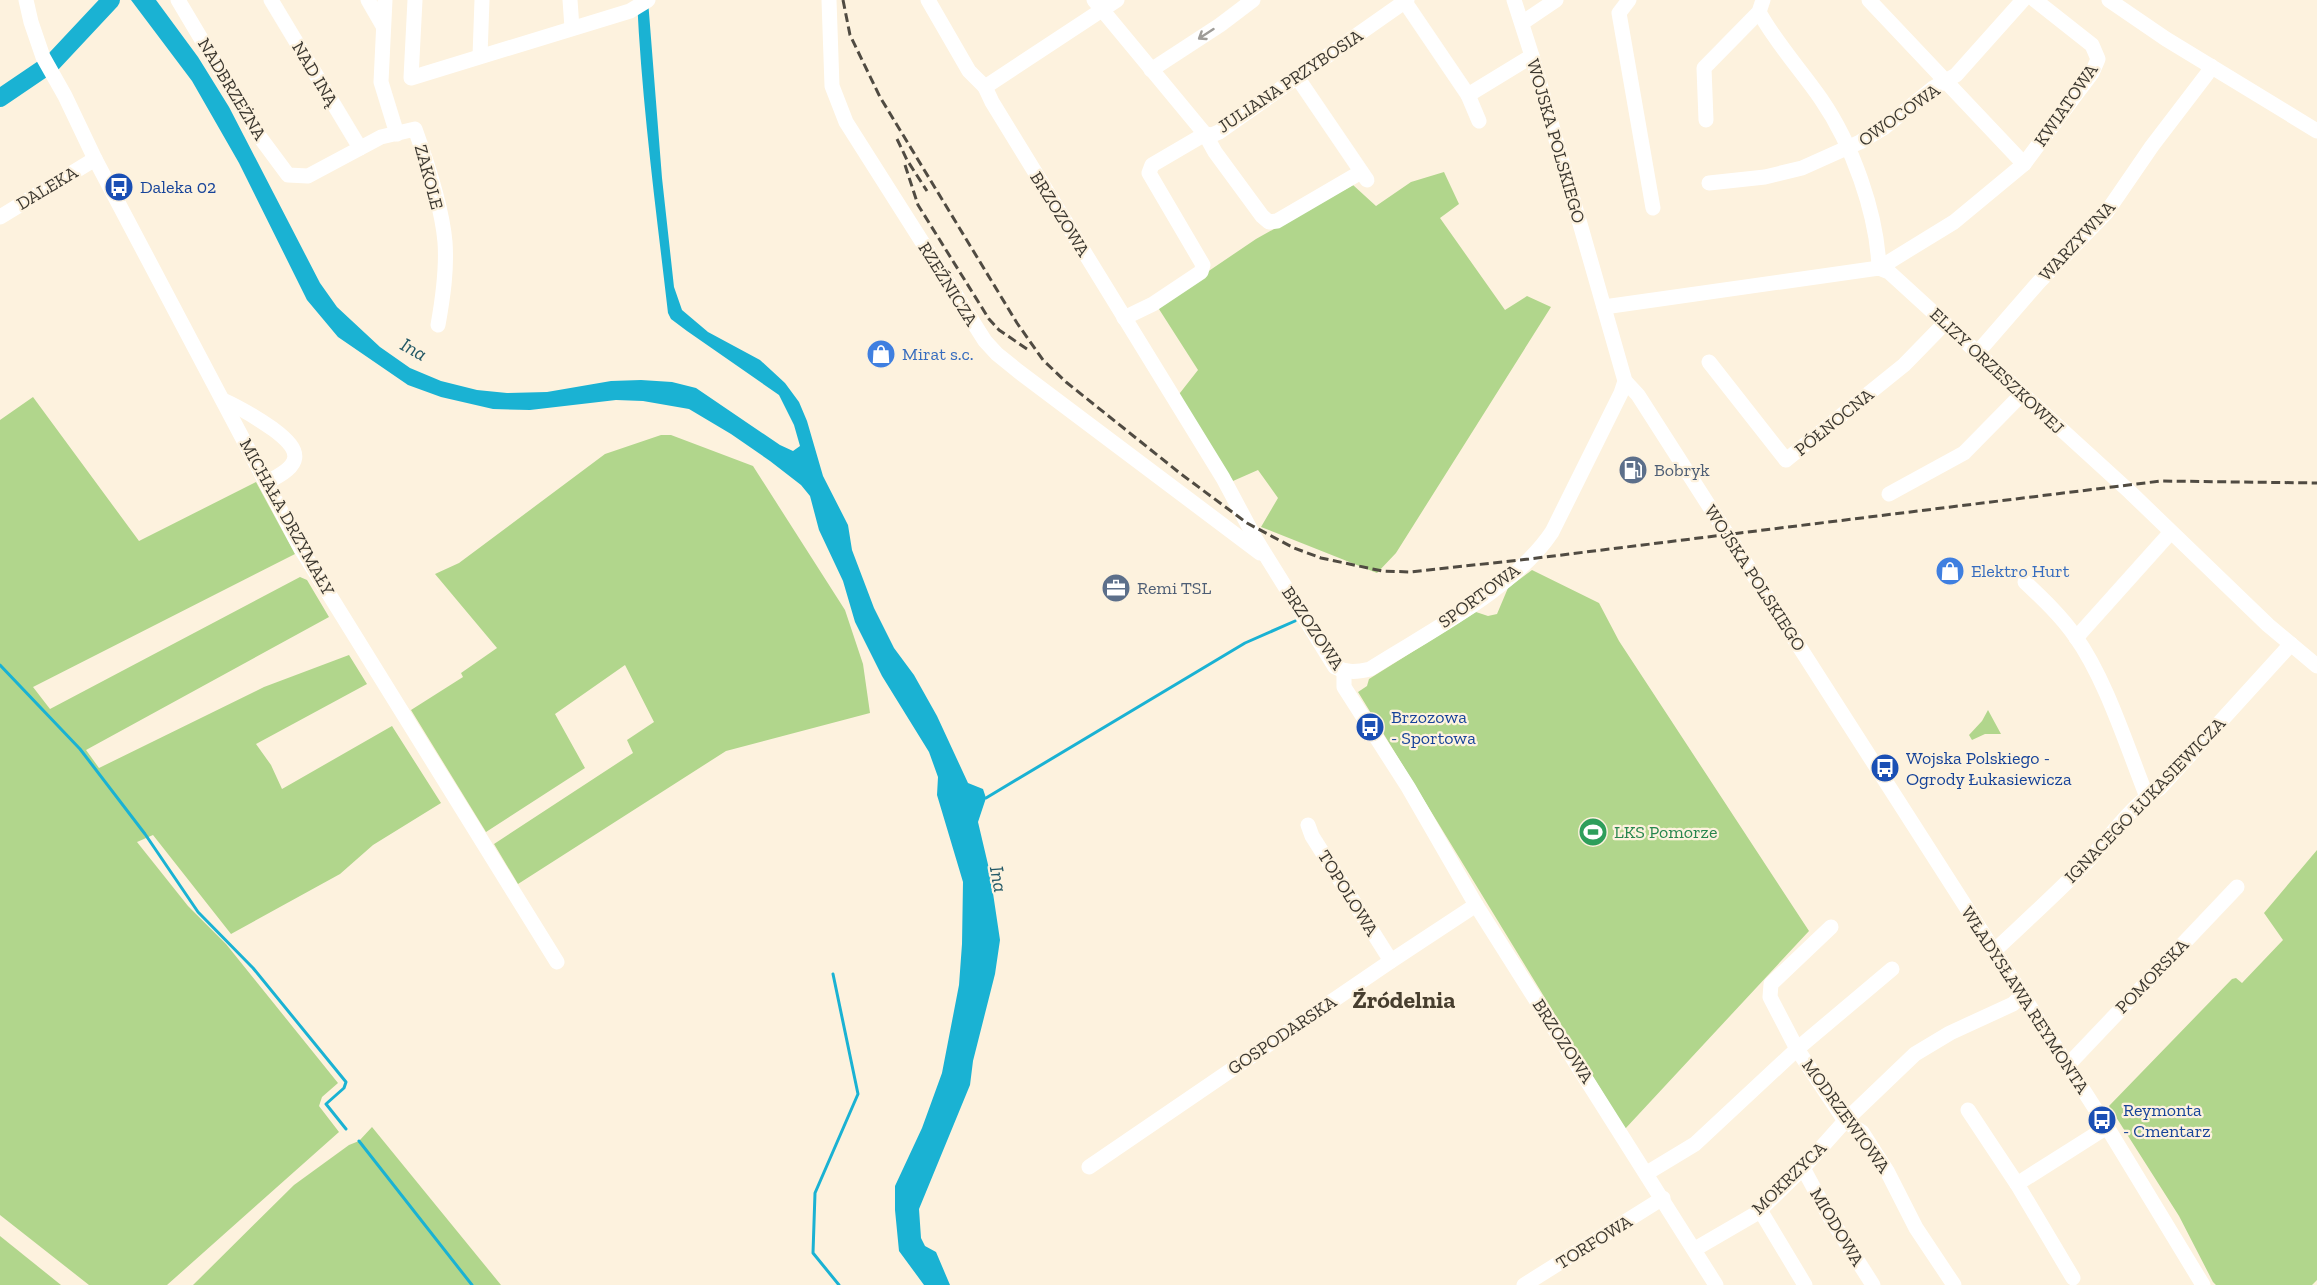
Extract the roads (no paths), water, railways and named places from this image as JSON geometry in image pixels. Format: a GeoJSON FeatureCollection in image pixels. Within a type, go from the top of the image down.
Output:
{"type":"FeatureCollection","features":[{"type":"Feature","properties":{"kind":"street","name":"MICHAŁA DRZYMAŁY"},"geometry":{"type":"LineString","coordinates":[[26,0],[43,57],[302,549],[557,962]]}},
{"type":"Feature","properties":{"kind":"street","name":"NADBRZEŻNA"},"geometry":{"type":"LineString","coordinates":[[178,0],[259,136],[288,175]]}},
{"type":"Feature","properties":{"kind":"street","name":"NAD INĄ"},"geometry":{"type":"LineString","coordinates":[[271,0],[360,148]]}},
{"type":"Feature","properties":{"kind":"street"},"geometry":{"type":"LineString","coordinates":[[368,0],[383,26]]}},
{"type":"Feature","properties":{"kind":"street"},"geometry":{"type":"LineString","coordinates":[[385,0],[381,82],[397,134]]}},
{"type":"Feature","properties":{"kind":"street"},"geometry":{"type":"LineString","coordinates":[[416,0],[411,78],[630,11],[648,0]]}},
{"type":"Feature","properties":{"kind":"street"},"geometry":{"type":"LineString","coordinates":[[480,56],[482,0]]}},
{"type":"Feature","properties":{"kind":"street"},"geometry":{"type":"LineString","coordinates":[[570,0],[572,28]]}},
{"type":"Feature","properties":{"kind":"street","name":"RZEŹNICZA"},"geometry":{"type":"LineString","coordinates":[[829,0],[832,86],[846,122],[985,341],[1018,371],[1268,559]]}},
{"type":"Feature","properties":{"kind":"street","name":"BRZOZOWA"},"geometry":{"type":"LineString","coordinates":[[928,0],[969,71],[985,87],[992,102],[1223,478],[1268,559],[1335,667],[1344,672],[1344,687],[1408,787],[1476,905],[1716,1285]]}},
{"type":"Feature","properties":{"kind":"street"},"geometry":{"type":"LineString","coordinates":[[985,87],[1098,5],[1117,0]]}},
{"type":"Feature","properties":{"kind":"street"},"geometry":{"type":"LineString","coordinates":[[1151,69],[1220,25],[1253,0]]}},
{"type":"Feature","properties":{"kind":"street","name":"WOJSKA POLSKIEGO"},"geometry":{"type":"LineString","coordinates":[[1514,0],[1624,381],[1638,395],[1922,837]]}},
{"type":"Feature","properties":{"kind":"street"},"geometry":{"type":"LineString","coordinates":[[1522,23],[1556,0]]}},
{"type":"Feature","properties":{"kind":"street"},"geometry":{"type":"LineString","coordinates":[[1629,0],[1619,13],[1653,208]]}},
{"type":"Feature","properties":{"kind":"street","name":"KWIATOWA"},"geometry":{"type":"LineString","coordinates":[[1869,0],[2024,164]]}},
{"type":"Feature","properties":{"kind":"street","name":"OWOCOWA"},"geometry":{"type":"LineString","coordinates":[[1709,183],[1765,177],[1802,168],[1848,149],[1885,127],[1933,88],[1956,75],[2023,0]]}},
{"type":"Feature","properties":{"kind":"street","name":"KWIATOWA"},"geometry":{"type":"LineString","coordinates":[[1879,268],[1954,222],[2024,164],[2092,73],[2098,59],[2092,45],[2035,0]]}},
{"type":"Feature","properties":{"kind":"street"},"geometry":{"type":"LineString","coordinates":[[2109,0],[2150,29],[2317,131]]}},
{"type":"Feature","properties":{"kind":"street"},"geometry":{"type":"LineString","coordinates":[[1406,1],[1468,95],[1479,121]]}},
{"type":"Feature","properties":{"kind":"street","name":"JULIANA PRZYBOSIA"},"geometry":{"type":"LineString","coordinates":[[1124,318],[1153,304],[1201,272],[1203,265],[1149,173],[1152,165],[1205,134],[1212,135],[1219,132],[1406,1]]}},
{"type":"Feature","properties":{"kind":"street"},"geometry":{"type":"LineString","coordinates":[[1098,5],[1205,134],[1221,161],[1269,222],[1277,221],[1364,176],[1297,77]]}},
{"type":"Feature","properties":{"kind":"street"},"geometry":{"type":"LineString","coordinates":[[1604,307],[1879,268],[1874,221],[1848,149],[1822,101],[1761,6],[1704,68],[1706,120]]}},
{"type":"Feature","properties":{"kind":"street"},"geometry":{"type":"LineString","coordinates":[[1468,95],[1532,56]]}},
{"type":"Feature","properties":{"kind":"street","name":"WARZYWNA"},"geometry":{"type":"LineString","coordinates":[[1978,352],[2038,283],[2106,213],[2211,66]]}},
{"type":"Feature","properties":{"kind":"street","name":"ZAKOLE"},"geometry":{"type":"LineString","coordinates":[[288,175],[308,176],[381,137],[415,129],[430,171],[445,240],[445,291],[438,325]]}},
{"type":"Feature","properties":{"kind":"street","name":"DALEKA"},"geometry":{"type":"LineString","coordinates":[[0,217],[95,159]]}},
{"type":"Feature","properties":{"kind":"street","name":"ELIZY ORZESZKOWEJ"},"geometry":{"type":"LineString","coordinates":[[1879,268],[1888,272],[1978,352],[2317,666]]}},
{"type":"Feature","properties":{"kind":"street","name":"PÓŁNOCNA"},"geometry":{"type":"LineString","coordinates":[[1709,362],[1786,460],[1904,365],[1946,323]]}},
{"type":"Feature","properties":{"kind":"street","name":"SPORTOWA"},"geometry":{"type":"LineString","coordinates":[[1344,672],[1364,671],[1380,663],[1506,581],[1541,547],[1551,532],[1621,393],[1624,381]]}},
{"type":"Feature","properties":{"kind":"street"},"geometry":{"type":"LineString","coordinates":[[1889,494],[1964,453],[2022,394]]}},
{"type":"Feature","properties":{"kind":"street"},"geometry":{"type":"LineString","coordinates":[[223,400],[266,425],[291,444],[294,450],[294,461],[290,469],[267,482]]}},
{"type":"Feature","properties":{"kind":"street"},"geometry":{"type":"LineString","coordinates":[[2076,638],[2171,532]]}},
{"type":"Feature","properties":{"kind":"street"},"geometry":{"type":"LineString","coordinates":[[2025,582],[2056,612],[2076,638],[2097,673],[2147,797]]}},
{"type":"Feature","properties":{"kind":"street","name":"IGNACEGO ŁUKASIEWICZA"},"geometry":{"type":"LineString","coordinates":[[1994,951],[2086,863],[2109,835],[2147,797],[2160,788],[2291,644]]}},
{"type":"Feature","properties":{"kind":"street","name":"TOPOLOWA"},"geometry":{"type":"LineString","coordinates":[[1308,825],[1312,836],[1391,960]]}},
{"type":"Feature","properties":{"kind":"street","name":"WŁADYSŁAWA REYMONTA"},"geometry":{"type":"LineString","coordinates":[[1922,837],[2107,1127],[2203,1285]]}},
{"type":"Feature","properties":{"kind":"street","name":"POMORSKA"},"geometry":{"type":"LineString","coordinates":[[2067,1066],[2237,887]]}},
{"type":"Feature","properties":{"kind":"street","name":"GOSPODARSKA"},"geometry":{"type":"LineString","coordinates":[[1089,1167],[1391,960],[1476,905]]}},
{"type":"Feature","properties":{"kind":"street","name":"MODRZEWIOWA"},"geometry":{"type":"LineString","coordinates":[[1831,927],[1771,984],[1770,998],[1797,1049],[1845,1121],[1862,1132],[1887,1171],[1916,1228],[1954,1285]]}},
{"type":"Feature","properties":{"kind":"street"},"geometry":{"type":"LineString","coordinates":[[1647,1173],[1695,1144],[1797,1049],[1892,969]]}},
{"type":"Feature","properties":{"kind":"street","name":"MOKRZYCA"},"geometry":{"type":"LineString","coordinates":[[1695,1249],[1760,1210],[1803,1168],[1845,1121],[1915,1054],[1950,1033],[2013,1004],[2022,995]]}},
{"type":"Feature","properties":{"kind":"street"},"geometry":{"type":"LineString","coordinates":[[1968,1110],[2017,1184],[2073,1278]]}},
{"type":"Feature","properties":{"kind":"street"},"geometry":{"type":"LineString","coordinates":[[2017,1184],[2107,1127]]}},
{"type":"Feature","properties":{"kind":"street","name":"MIODOWA"},"geometry":{"type":"LineString","coordinates":[[1803,1168],[1829,1216],[1873,1285]]}},
{"type":"Feature","properties":{"kind":"street","name":"TORFOWA"},"geometry":{"type":"LineString","coordinates":[[1524,1285],[1663,1198]]}},
{"type":"Feature","properties":{"kind":"street"},"geometry":{"type":"LineString","coordinates":[[1760,1210],[1805,1285]]}},
{"type":"Feature","properties":{"kind":"water"},"geometry":{"type":"Polygon","coordinates":[[[131,0],[156,0],[198,57],[229,107],[320,283],[337,307],[380,347],[410,368],[441,381],[477,390],[507,393],[547,392],[611,381],[672,382],[696,388],[780,445],[793,451],[800,446],[794,425],[779,395],[687,331],[671,319],[668,313],[639,39],[637,0],[648,0],[662,178],[674,287],[682,310],[708,332],[760,360],[785,383],[799,402],[823,476],[848,525],[852,550],[874,608],[894,648],[914,675],[937,716],[968,783],[983,789],[986,798],[978,822],[990,873],[1000,940],[995,974],[973,1061],[970,1085],[919,1209],[921,1238],[925,1246],[936,1252],[950,1285],[924,1285],[899,1251],[895,1186],[922,1128],[942,1073],[959,985],[963,882],[937,795],[938,777],[929,752],[882,676],[855,622],[843,581],[819,530],[810,496],[801,485],[770,461],[689,409],[643,401],[616,400],[530,410],[493,409],[441,397],[408,385],[338,337],[307,300],[239,163],[192,81],[131,0]]]}},
{"type":"Feature","properties":{"kind":"waterway"},"geometry":{"type":"LineString","coordinates":[[0,98],[53,62],[111,0]]}},
{"type":"Feature","properties":{"kind":"waterway"},"geometry":{"type":"LineString","coordinates":[[986,798],[1245,643],[1295,621]]}},
{"type":"Feature","properties":{"kind":"waterway"},"geometry":{"type":"LineString","coordinates":[[0,665],[80,749],[145,834],[198,912],[253,968],[346,1082],[344,1088],[326,1104],[346,1129]]}},
{"type":"Feature","properties":{"kind":"waterway"},"geometry":{"type":"LineString","coordinates":[[833,974],[858,1094],[815,1193],[813,1253],[839,1285]]}},
{"type":"Feature","properties":{"kind":"waterway"},"geometry":{"type":"LineString","coordinates":[[359,1141],[472,1285]]}},
{"type":"Feature","properties":{"kind":"railway"},"geometry":{"type":"LineString","coordinates":[[843,0],[850,35],[880,97],[1017,323],[1043,360],[1066,382],[1181,474],[1247,523],[1294,548],[1321,558],[1382,571],[1410,572],[2161,481],[2317,483]]}},
{"type":"Feature","properties":{"kind":"railway"},"geometry":{"type":"LineString","coordinates":[[897,139],[907,160],[927,191]]}},
{"type":"Feature","properties":{"kind":"railway"},"geometry":{"type":"LineString","coordinates":[[905,165],[918,205],[989,319],[999,330],[1027,349]]}},
{"type":"Feature","properties":{"kind":"place","name":"Daleka 02"},"geometry":{"type":"Point","coordinates":[119,187]}},
{"type":"Feature","properties":{"kind":"place","name":"Mirat s.c."},"geometry":{"type":"Point","coordinates":[881,354]}},
{"type":"Feature","properties":{"kind":"place","name":"Bobryk"},"geometry":{"type":"Point","coordinates":[1633,470]}},
{"type":"Feature","properties":{"kind":"place","name":"Elektro Hurt"},"geometry":{"type":"Point","coordinates":[1950,571]}},
{"type":"Feature","properties":{"kind":"place","name":"Remi TSL"},"geometry":{"type":"Point","coordinates":[1116,588]}},
{"type":"Feature","properties":{"kind":"place","name":"Brzozowa - Sportowa"},"geometry":{"type":"Point","coordinates":[1370,727]}},
{"type":"Feature","properties":{"kind":"place","name":"Wojska Polskiego - Ogrody Łukasiewicza"},"geometry":{"type":"Point","coordinates":[1885,768]}},
{"type":"Feature","properties":{"kind":"place","name":"LKS Pomorze"},"geometry":{"type":"Point","coordinates":[1593,832]}},
{"type":"Feature","properties":{"kind":"place","name":"Reymonta - Cmentarz"},"geometry":{"type":"Point","coordinates":[2102,1120]}},
{"type":"Feature","properties":{"kind":"district","name":"Źródelnia"},"geometry":{"type":"Point","coordinates":[1404,999]}},
{"type":"Feature","properties":{"kind":"water label","name":"Ina"},"geometry":{"type":"Point","coordinates":[414,349]}},
{"type":"Feature","properties":{"kind":"water label","name":"Ina"},"geometry":{"type":"Point","coordinates":[999,879]}}]}
